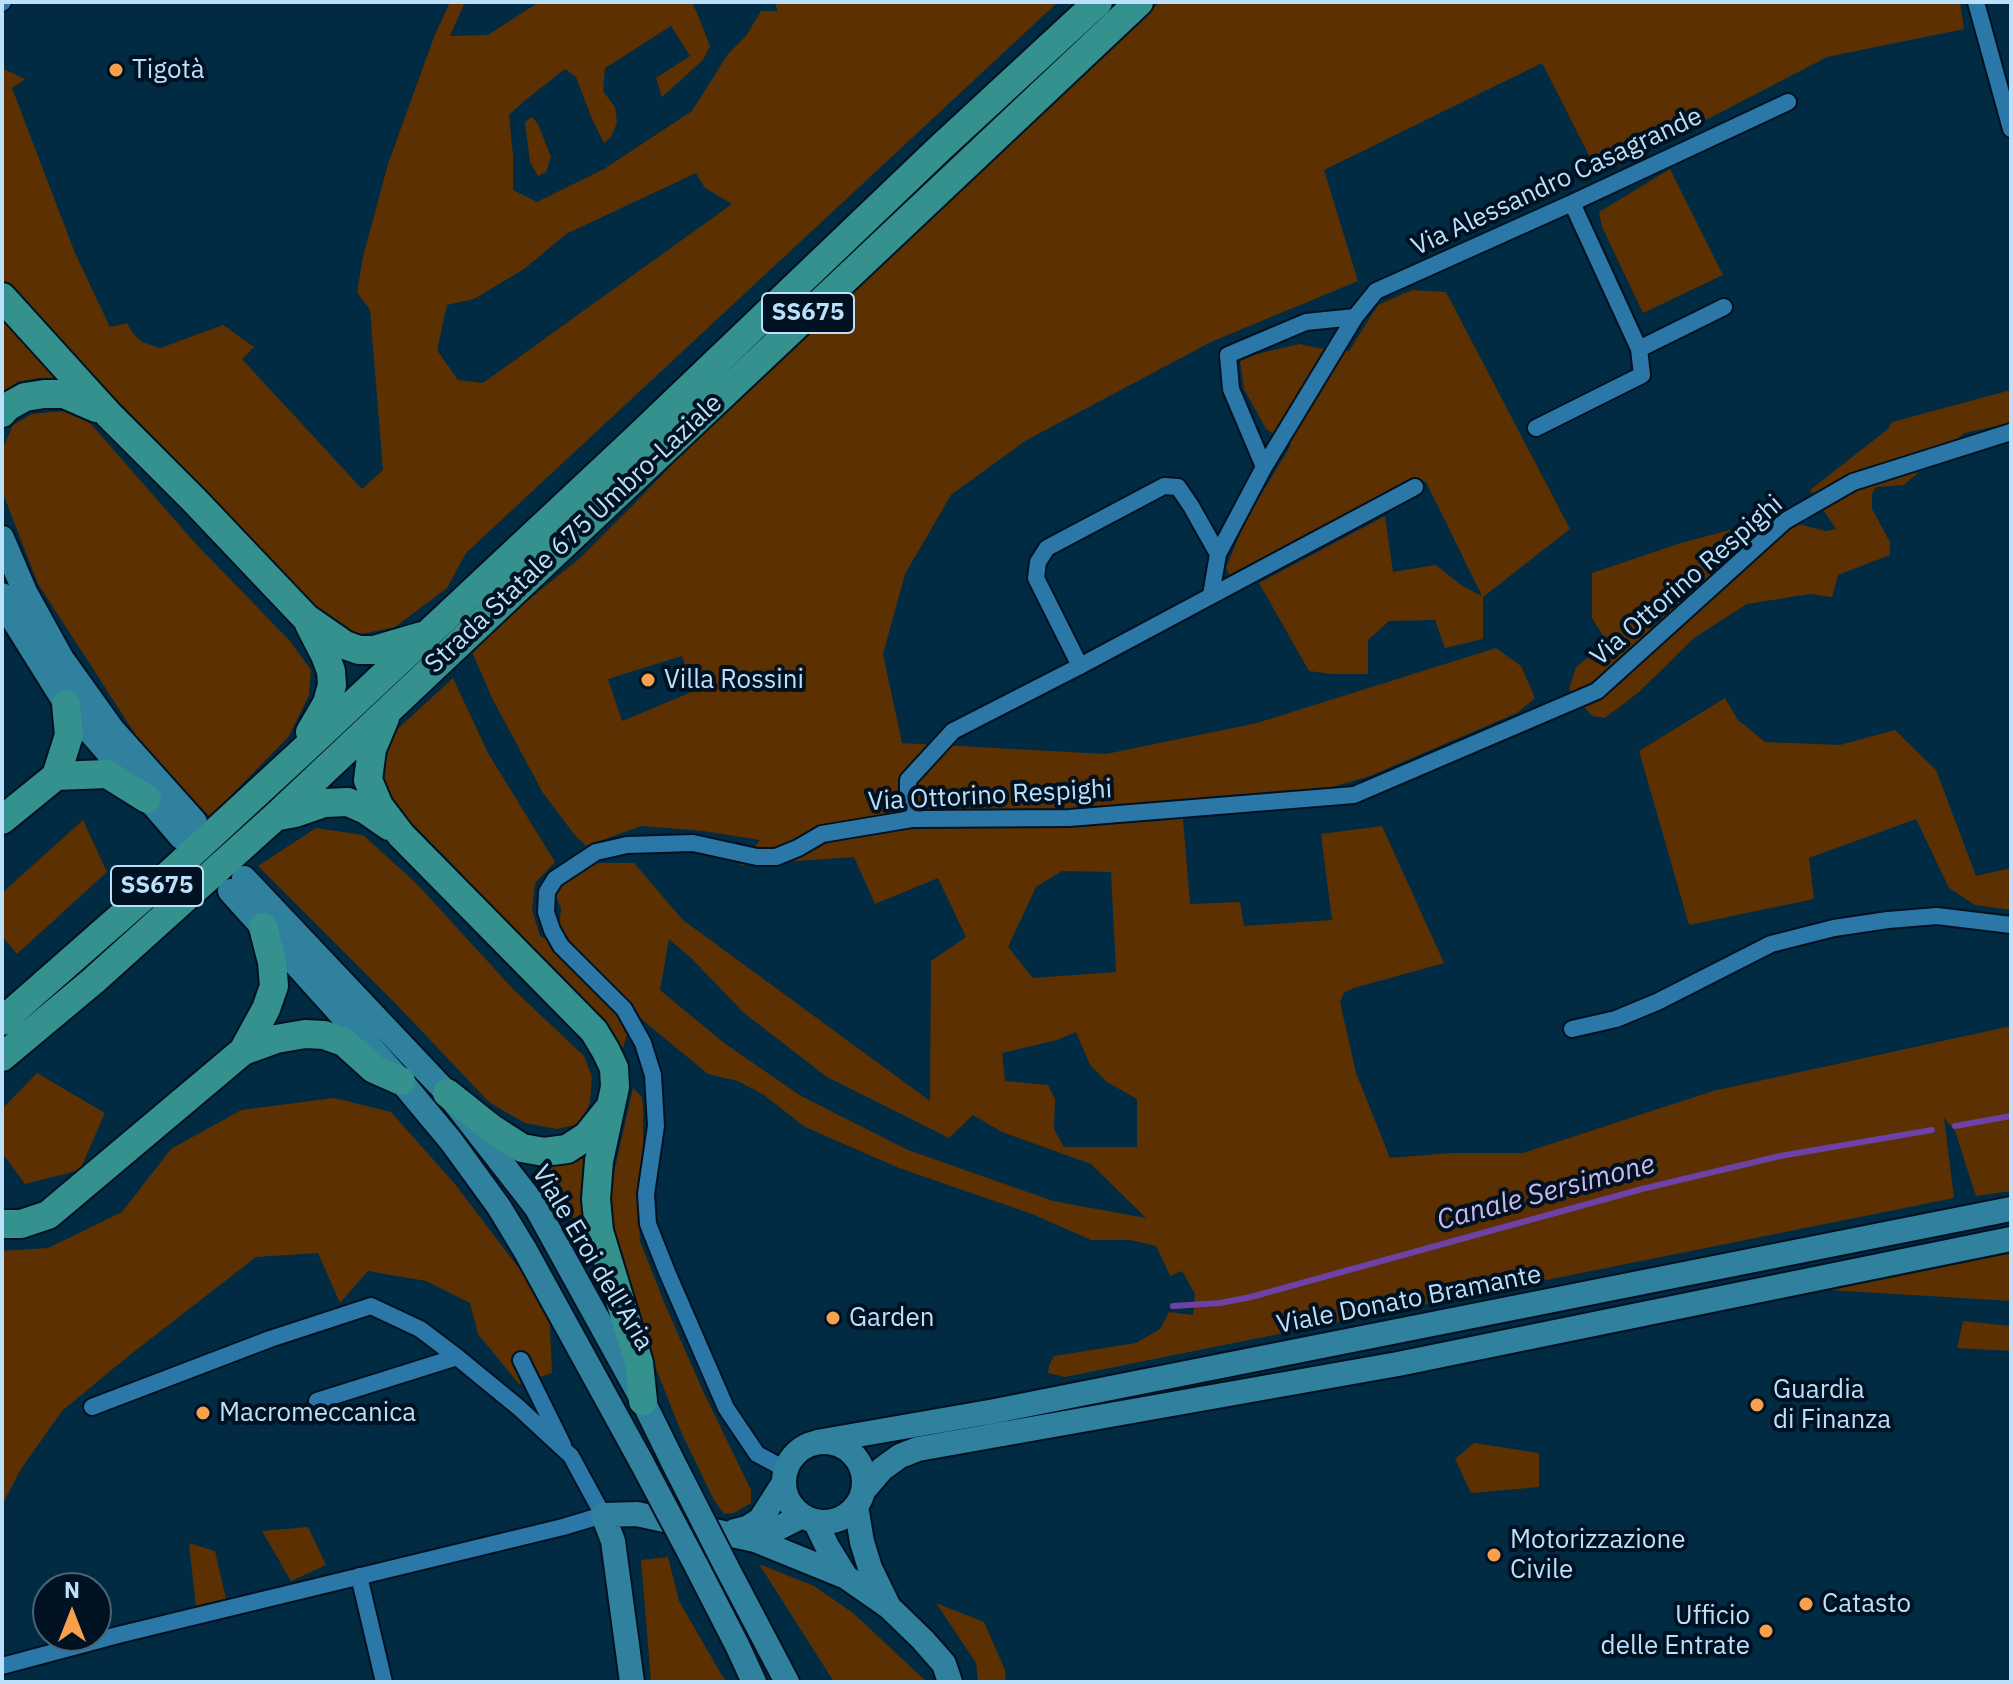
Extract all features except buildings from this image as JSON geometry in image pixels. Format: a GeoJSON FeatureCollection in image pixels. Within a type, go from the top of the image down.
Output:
{"type":"FeatureCollection","features":[{"type":"Feature","properties":{"kind":"highway","name":"Strada Statale 675 Umbro-Laziale"},"geometry":{"type":"LineString","coordinates":[[2,1021],[165,878],[306,748],[1098,2]]}},
{"type":"Feature","properties":{"kind":"highway","name":"Strada Statale 675 Umbro-Laziale"},"geometry":{"type":"LineString","coordinates":[[2,1057],[93,981],[275,817],[1139,2]]}},
{"type":"Feature","properties":{"kind":"highway"},"geometry":{"type":"LineString","coordinates":[[2,297],[109,415],[306,618],[345,645],[359,650],[374,650],[427,635]]}},
{"type":"Feature","properties":{"kind":"highway"},"geometry":{"type":"LineString","coordinates":[[2,413],[25,397],[64,394],[109,415]]}},
{"type":"Feature","properties":{"kind":"highway"},"geometry":{"type":"LineString","coordinates":[[306,618],[325,655],[332,685],[327,703],[311,728],[306,748]]}},
{"type":"Feature","properties":{"kind":"highway"},"geometry":{"type":"LineString","coordinates":[[2,820],[56,776],[69,735],[66,704]]}},
{"type":"Feature","properties":{"kind":"highway"},"geometry":{"type":"LineString","coordinates":[[389,708],[372,749],[368,780],[379,806],[401,835],[594,1031],[614,1068],[615,1087],[599,1161],[596,1199],[599,1231],[639,1363],[643,1401]]}},
{"type":"Feature","properties":{"kind":"highway"},"geometry":{"type":"LineString","coordinates":[[56,776],[107,774],[147,799]]}},
{"type":"Feature","properties":{"kind":"highway"},"geometry":{"type":"LineString","coordinates":[[275,817],[324,803],[348,802],[366,810],[401,835]]}},
{"type":"Feature","properties":{"kind":"highway"},"geometry":{"type":"LineString","coordinates":[[243,1051],[266,1009],[274,986],[272,962],[263,927]]}},
{"type":"Feature","properties":{"kind":"highway"},"geometry":{"type":"LineString","coordinates":[[2,1224],[21,1224],[48,1215],[243,1051],[276,1039],[305,1034],[324,1035],[344,1042],[374,1069],[401,1081]]}},
{"type":"Feature","properties":{"kind":"highway"},"geometry":{"type":"LineString","coordinates":[[447,1093],[522,1148],[544,1152],[567,1149],[587,1136],[612,1104]]}},
{"type":"Feature","properties":{"kind":"highway"},"geometry":{"type":"LineString","coordinates":[[2,1205],[48,1215]]}},
{"type":"Feature","properties":{"kind":"main road"},"geometry":{"type":"LineString","coordinates":[[2,538],[25,592],[62,659],[188,830],[147,799],[66,704],[16,624],[2,595]]}},
{"type":"Feature","properties":{"kind":"main road","name":"Viale Eroi dell'Aria"},"geometry":{"type":"LineString","coordinates":[[754,1682],[642,1463],[499,1207],[451,1141],[401,1081],[263,927],[237,884],[447,1093],[536,1207],[643,1401],[787,1682]]}},
{"type":"Feature","properties":{"kind":"main road","name":"Viale Donato Bramante"},"geometry":{"type":"LineString","coordinates":[[724,1533],[747,1528],[760,1520],[790,1459],[798,1451],[817,1442],[1011,1408],[2011,1209]]}},
{"type":"Feature","properties":{"kind":"main road"},"geometry":{"type":"LineString","coordinates":[[755,1540],[808,1519],[838,1520],[848,1514],[882,1469],[900,1456],[918,1449],[1398,1364],[2011,1239]]}},
{"type":"Feature","properties":{"kind":"main road"},"geometry":{"type":"LineString","coordinates":[[817,1442],[843,1446],[861,1465],[864,1477],[860,1498],[862,1542],[870,1568],[889,1607]]}},
{"type":"Feature","properties":{"kind":"main road"},"geometry":{"type":"LineString","coordinates":[[784,1476],[786,1497],[792,1508],[808,1519],[846,1577]]}},
{"type":"Feature","properties":{"kind":"main road"},"geometry":{"type":"LineString","coordinates":[[632,1682],[613,1541],[603,1515],[637,1514],[755,1540],[846,1577],[889,1607],[923,1640],[944,1664],[950,1682]]}},
{"type":"Feature","properties":{"kind":"street"},"geometry":{"type":"LineString","coordinates":[[1976,2],[2011,129]]}},
{"type":"Feature","properties":{"kind":"street","name":"Via Alessandro Casagrande"},"geometry":{"type":"LineString","coordinates":[[1211,595],[1218,554],[1264,467],[1355,317],[1376,291],[1788,102]]}},
{"type":"Feature","properties":{"kind":"street"},"geometry":{"type":"LineString","coordinates":[[1536,428],[1642,375],[1639,349],[1572,203]]}},
{"type":"Feature","properties":{"kind":"street"},"geometry":{"type":"LineString","coordinates":[[1639,349],[1724,307]]}},
{"type":"Feature","properties":{"kind":"street"},"geometry":{"type":"LineString","coordinates":[[1264,467],[1231,389],[1228,355],[1306,322],[1355,317]]}},
{"type":"Feature","properties":{"kind":"street","name":"Via Ottorino Respighi"},"geometry":{"type":"LineString","coordinates":[[784,1476],[757,1454],[726,1408],[648,1224],[646,1194],[656,1126],[653,1075],[643,1043],[624,1009],[561,946],[552,930],[546,912],[547,892],[555,879],[596,852],[627,845],[693,843],[757,857],[776,857],[822,834],[912,819],[1069,818],[1354,795],[1597,691],[1785,521],[1853,482],[2011,432]]}},
{"type":"Feature","properties":{"kind":"street"},"geometry":{"type":"LineString","coordinates":[[1080,666],[1036,578],[1038,562],[1047,548],[1164,486],[1178,487],[1218,554]]}},
{"type":"Feature","properties":{"kind":"street"},"geometry":{"type":"LineString","coordinates":[[912,819],[908,780],[953,731],[1415,487]]}},
{"type":"Feature","properties":{"kind":"street"},"geometry":{"type":"LineString","coordinates":[[1572,1029],[1616,1019],[1657,1002],[1771,944],[1834,928],[1937,916],[2011,925]]}},
{"type":"Feature","properties":{"kind":"street"},"geometry":{"type":"LineString","coordinates":[[2,1666],[603,1515],[571,1456],[518,1407],[420,1329],[371,1306],[270,1339],[92,1407]]}},
{"type":"Feature","properties":{"kind":"street"},"geometry":{"type":"LineString","coordinates":[[317,1401],[457,1357]]}},
{"type":"Feature","properties":{"kind":"street"},"geometry":{"type":"LineString","coordinates":[[521,1360],[567,1453]]}},
{"type":"Feature","properties":{"kind":"street"},"geometry":{"type":"LineString","coordinates":[[359,1576],[384,1682]]}},
{"type":"Feature","properties":{"kind":"shaded area"},"geometry":{"type":"Polygon","coordinates":[[[450,2],[465,2],[450,36],[488,35],[539,2],[692,2],[710,46],[703,60],[662,97],[656,78],[690,56],[671,26],[605,68],[603,91],[615,107],[617,123],[611,137],[604,143],[576,77],[565,69],[509,115],[513,190],[537,202],[604,169],[692,111],[728,54],[746,36],[761,11],[778,11],[774,2],[1058,2],[466,553],[447,588],[395,627],[362,634],[342,628],[308,600],[2,280],[2,65],[25,79],[12,88],[75,253],[110,327],[127,323],[142,342],[160,348],[223,325],[254,347],[242,359],[362,489],[383,470],[370,310],[357,292],[363,257],[388,164],[434,37],[450,2]],[[696,173],[566,234],[524,269],[474,299],[447,305],[437,350],[458,380],[483,383],[732,204],[705,188],[696,173]]]}},
{"type":"Feature","properties":{"kind":"shaded area"},"geometry":{"type":"Polygon","coordinates":[[[1160,2],[1960,2],[1964,29],[1827,57],[1610,170],[1597,171],[1542,63],[1324,170],[1358,281],[1211,342],[1025,441],[951,495],[905,574],[883,654],[902,743],[1106,754],[1257,723],[1496,648],[1521,666],[1535,698],[1517,713],[1370,776],[1329,788],[1193,800],[1183,819],[1190,904],[1240,902],[1244,926],[1332,920],[1321,834],[1382,826],[1444,963],[1354,988],[1344,993],[1340,1002],[1356,1073],[1390,1158],[1452,1153],[1523,1153],[1713,1091],[2011,1026],[2011,1191],[1976,1196],[1955,1131],[1944,1118],[1954,1198],[1065,1377],[1048,1373],[1054,1356],[1136,1343],[1160,1329],[1169,1312],[1193,1315],[1195,1294],[1182,1271],[1170,1276],[1156,1246],[1130,1240],[1091,1240],[1032,1214],[899,1168],[805,1127],[764,1095],[738,1081],[708,1074],[639,1017],[630,1025],[623,1048],[399,810],[381,776],[391,735],[453,678],[488,753],[555,862],[535,883],[532,910],[540,936],[550,941],[559,931],[561,908],[555,895],[562,885],[591,863],[634,863],[683,920],[930,1101],[931,961],[966,937],[938,878],[875,904],[854,857],[740,865],[760,840],[641,826],[586,846],[543,793],[493,700],[472,652],[523,604],[579,559],[789,343],[1160,2]],[[682,656],[608,679],[622,721],[694,691],[682,656]],[[1062,871],[1036,887],[1008,947],[1033,978],[1116,972],[1111,872],[1062,871]],[[669,939],[660,990],[724,1043],[801,1096],[908,1150],[1053,1201],[1146,1218],[1091,1164],[1002,1132],[973,1115],[949,1138],[827,1077],[744,1013],[669,939]],[[1076,1032],[1057,1040],[1002,1053],[1005,1081],[1048,1085],[1055,1099],[1054,1129],[1064,1147],[1137,1147],[1137,1099],[1107,1082],[1090,1065],[1076,1032]]]}},
{"type":"Feature","properties":{"kind":"shaded area"},"geometry":{"type":"Polygon","coordinates":[[[532,117],[538,124],[551,157],[546,172],[538,176],[530,162],[525,122],[532,117]]]}},
{"type":"Feature","properties":{"kind":"shaded area"},"geometry":{"type":"Polygon","coordinates":[[[1670,169],[1723,275],[1643,313],[1602,227],[1599,212],[1670,169]]]}},
{"type":"Feature","properties":{"kind":"shaded area"},"geometry":{"type":"Polygon","coordinates":[[[1412,290],[1446,292],[1570,529],[1483,597],[1483,639],[1445,648],[1435,620],[1389,621],[1368,640],[1368,674],[1309,671],[1259,583],[1385,516],[1393,572],[1436,565],[1461,585],[1482,596],[1426,482],[1411,479],[1230,576],[1226,568],[1245,521],[1291,445],[1266,429],[1244,389],[1240,361],[1299,344],[1349,351],[1378,305],[1412,290]]]}},
{"type":"Feature","properties":{"kind":"shaded area"},"geometry":{"type":"Polygon","coordinates":[[[2,312],[63,382],[39,378],[17,382],[2,395],[2,312]]]}},
{"type":"Feature","properties":{"kind":"shaded area"},"geometry":{"type":"Polygon","coordinates":[[[2011,390],[2011,423],[1964,433],[1904,485],[1876,487],[1872,494],[1872,509],[1890,542],[1890,555],[1838,575],[1832,597],[1810,594],[1747,604],[1694,638],[1639,692],[1605,718],[1592,716],[1569,689],[1576,667],[1607,642],[1592,618],[1592,573],[1737,528],[1798,524],[1826,531],[1836,529],[1810,490],[1888,429],[1892,422],[2011,390]]]}},
{"type":"Feature","properties":{"kind":"shaded area"},"geometry":{"type":"Polygon","coordinates":[[[65,411],[90,423],[196,544],[290,641],[311,670],[309,695],[289,736],[210,817],[143,746],[38,584],[2,491],[2,450],[13,425],[32,414],[65,411]]]}},
{"type":"Feature","properties":{"kind":"shaded area"},"geometry":{"type":"Polygon","coordinates":[[[1725,698],[1738,720],[1765,742],[1840,745],[1895,730],[1936,770],[1976,876],[2011,868],[2011,910],[1975,905],[1949,888],[1916,819],[1809,858],[1814,899],[1689,925],[1639,751],[1725,698]]]}},
{"type":"Feature","properties":{"kind":"shaded area"},"geometry":{"type":"Polygon","coordinates":[[[83,820],[107,872],[17,954],[2,936],[2,893],[83,820]]]}},
{"type":"Feature","properties":{"kind":"shaded area"},"geometry":{"type":"Polygon","coordinates":[[[316,828],[363,835],[416,883],[513,989],[584,1056],[592,1077],[590,1103],[579,1124],[557,1129],[525,1123],[490,1103],[258,866],[316,828]]]}},
{"type":"Feature","properties":{"kind":"shaded area"},"geometry":{"type":"Polygon","coordinates":[[[37,1073],[105,1113],[80,1170],[25,1184],[2,1153],[2,1109],[37,1073]]]}},
{"type":"Feature","properties":{"kind":"shaded area"},"geometry":{"type":"Polygon","coordinates":[[[633,1088],[642,1097],[643,1108],[643,1149],[637,1190],[640,1241],[703,1391],[751,1490],[751,1503],[734,1513],[724,1514],[714,1500],[682,1434],[628,1299],[605,1226],[633,1088]]]}},
{"type":"Feature","properties":{"kind":"shaded area"},"geometry":{"type":"Polygon","coordinates":[[[334,1098],[391,1112],[455,1184],[549,1308],[552,1373],[519,1384],[478,1334],[470,1303],[426,1281],[368,1271],[340,1303],[318,1253],[256,1257],[62,1411],[21,1469],[2,1505],[2,1251],[48,1248],[122,1212],[171,1149],[241,1110],[334,1098]]]}},
{"type":"Feature","properties":{"kind":"shaded area"},"geometry":{"type":"Polygon","coordinates":[[[587,1155],[588,1240],[535,1160],[560,1166],[577,1162],[587,1155]]]}},
{"type":"Feature","properties":{"kind":"shaded area"},"geometry":{"type":"Polygon","coordinates":[[[2011,1248],[2011,1301],[1829,1290],[1816,1286],[2011,1248]]]}},
{"type":"Feature","properties":{"kind":"shaded area"},"geometry":{"type":"Polygon","coordinates":[[[1963,1321],[2011,1326],[2011,1351],[1957,1348],[1963,1321]]]}},
{"type":"Feature","properties":{"kind":"shaded area"},"geometry":{"type":"Polygon","coordinates":[[[1474,1443],[1539,1453],[1539,1487],[1471,1493],[1455,1459],[1474,1443]]]}},
{"type":"Feature","properties":{"kind":"shaded area"},"geometry":{"type":"Polygon","coordinates":[[[308,1527],[326,1565],[291,1581],[262,1531],[308,1527]]]}},
{"type":"Feature","properties":{"kind":"shaded area"},"geometry":{"type":"Polygon","coordinates":[[[189,1543],[215,1551],[226,1599],[196,1608],[189,1543]]]}},
{"type":"Feature","properties":{"kind":"shaded area"},"geometry":{"type":"Polygon","coordinates":[[[668,1557],[679,1601],[727,1682],[651,1682],[641,1560],[668,1557]]]}},
{"type":"Feature","properties":{"kind":"shaded area"},"geometry":{"type":"Polygon","coordinates":[[[759,1564],[814,1586],[853,1613],[927,1682],[834,1682],[759,1564]]]}},
{"type":"Feature","properties":{"kind":"shaded area"},"geometry":{"type":"Polygon","coordinates":[[[936,1603],[984,1622],[1005,1670],[1006,1682],[978,1682],[976,1663],[936,1603]]]}},
{"type":"Feature","properties":{"kind":"waterway","name":"Canale Sersimone"},"geometry":{"type":"LineString","coordinates":[[1955,1126],[2011,1116]]}},
{"type":"Feature","properties":{"kind":"waterway","name":"Canale Sersimone"},"geometry":{"type":"LineString","coordinates":[[1173,1306],[1220,1303],[1251,1297],[1642,1189],[1780,1156],[1932,1130]]}},
{"type":"Feature","properties":{"kind":"place","name":"Tigotà"},"geometry":{"type":"Point","coordinates":[116,70]}},
{"type":"Feature","properties":{"kind":"place","name":"Villa Rossini"},"geometry":{"type":"Point","coordinates":[648,680]}},
{"type":"Feature","properties":{"kind":"place","name":"Garden"},"geometry":{"type":"Point","coordinates":[833,1318]}},
{"type":"Feature","properties":{"kind":"place","name":"Guardia di Finanza"},"geometry":{"type":"Point","coordinates":[1757,1405]}},
{"type":"Feature","properties":{"kind":"place","name":"Macromeccanica"},"geometry":{"type":"Point","coordinates":[203,1413]}},
{"type":"Feature","properties":{"kind":"place","name":"Motorizzazione Civile"},"geometry":{"type":"Point","coordinates":[1494,1555]}},
{"type":"Feature","properties":{"kind":"place","name":"Catasto"},"geometry":{"type":"Point","coordinates":[1806,1604]}},
{"type":"Feature","properties":{"kind":"place","name":"Ufficio delle Entrate"},"geometry":{"type":"Point","coordinates":[1766,1631]}}]}
